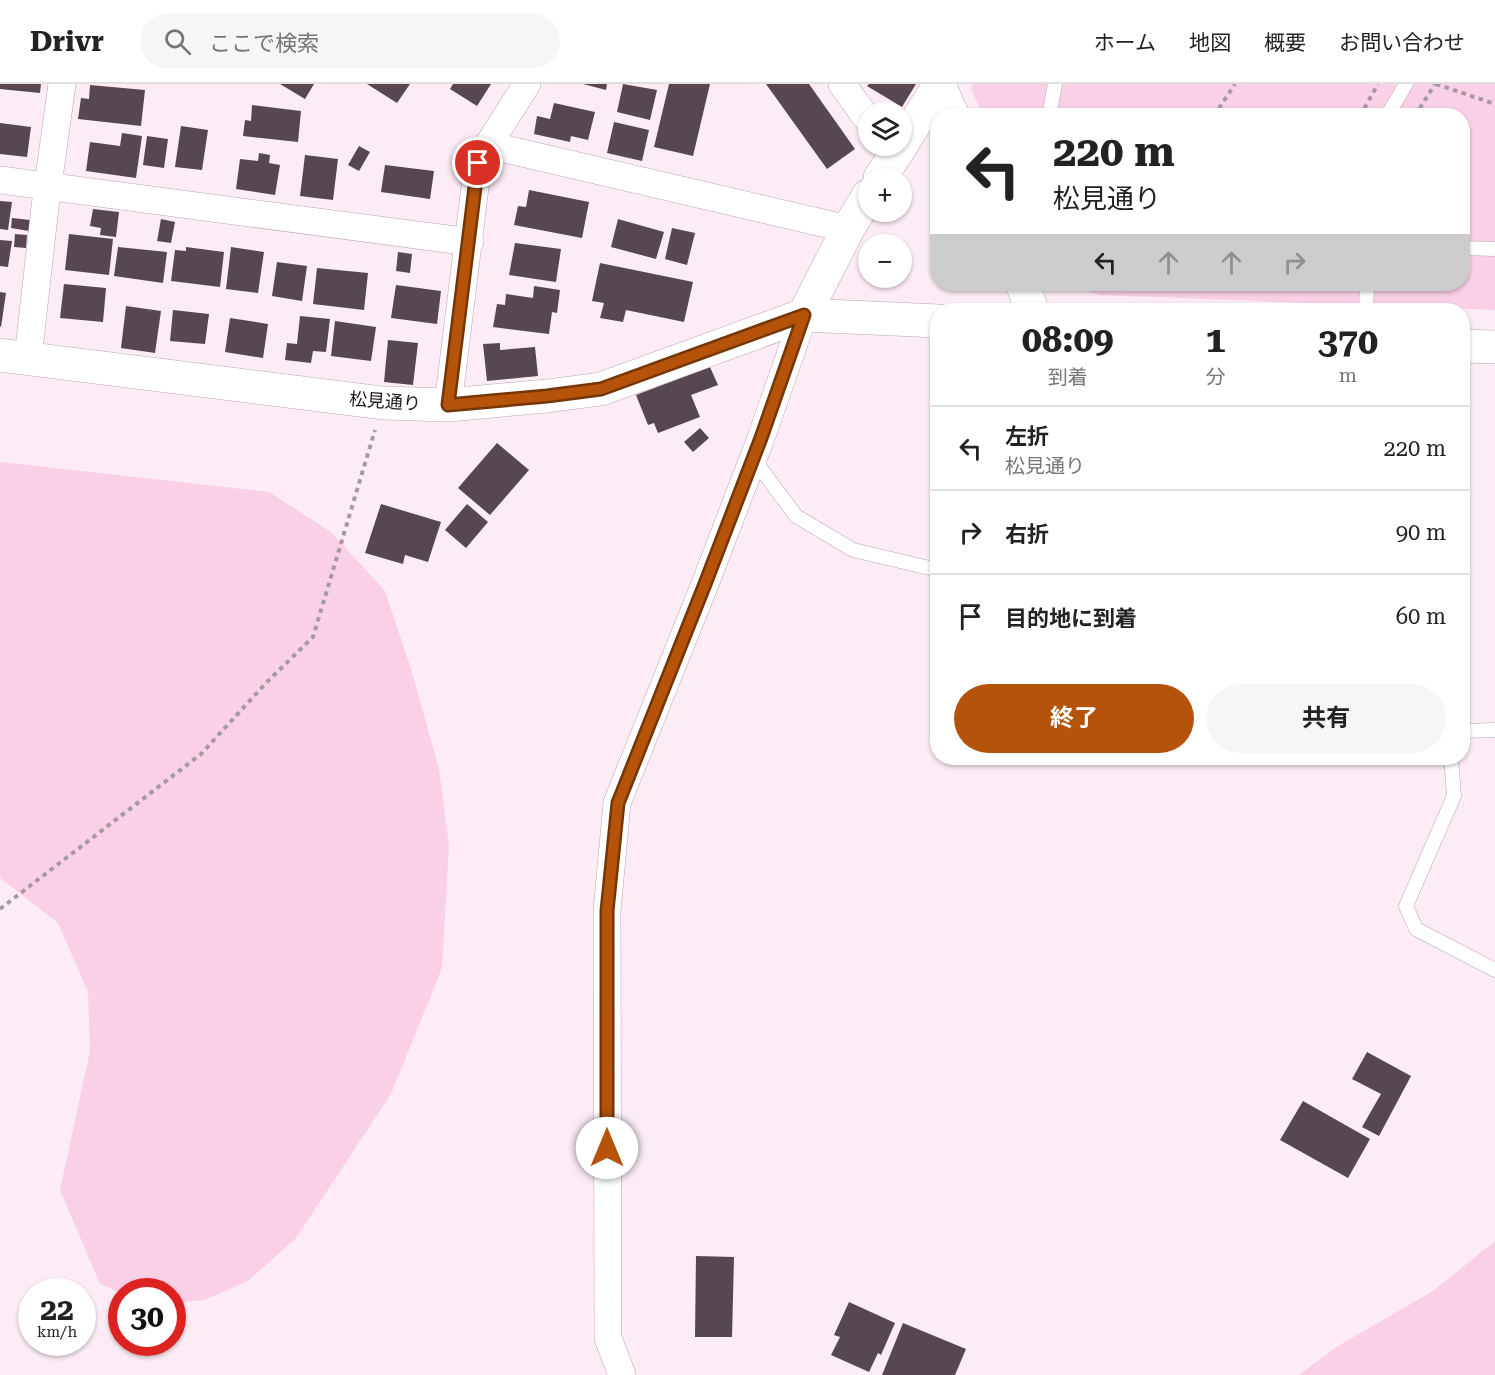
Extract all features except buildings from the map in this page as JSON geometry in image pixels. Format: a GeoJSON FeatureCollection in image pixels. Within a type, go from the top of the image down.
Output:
{"type":"FeatureCollection","features":[{"type":"Feature","properties":{"kind":"street"},"geometry":{"type":"LineString","coordinates":[[14,356],[48,186],[62,84]]}},
{"type":"Feature","properties":{"kind":"street"},"geometry":{"type":"LineString","coordinates":[[448,405],[478,163],[527,84]]}},
{"type":"Feature","properties":{"kind":"street"},"geometry":{"type":"LineString","coordinates":[[842,84],[858,106]]}},
{"type":"Feature","properties":{"kind":"street"},"geometry":{"type":"LineString","coordinates":[[939,84],[950,108]]}},
{"type":"Feature","properties":{"kind":"street"},"geometry":{"type":"LineString","coordinates":[[912,125],[939,84]]}},
{"type":"Feature","properties":{"kind":"street"},"geometry":{"type":"LineString","coordinates":[[488,145],[848,229]]}},
{"type":"Feature","properties":{"kind":"street"},"geometry":{"type":"LineString","coordinates":[[0,180],[470,242]]}},
{"type":"Feature","properties":{"kind":"street"},"geometry":{"type":"LineString","coordinates":[[622,1375],[608,1338],[607,911],[618,803],[705,584],[804,315],[858,212]]}},
{"type":"Feature","properties":{"kind":"street"},"geometry":{"type":"LineString","coordinates":[[804,315],[930,321]]}},
{"type":"Feature","properties":{"kind":"street","name":"松見通り"},"geometry":{"type":"LineString","coordinates":[[14,356],[383,403],[448,405],[601,389],[804,315]]}},
{"type":"Feature","properties":{"kind":"street"},"geometry":{"type":"LineString","coordinates":[[1470,346],[1495,347]]}},
{"type":"Feature","properties":{"kind":"lane"},"geometry":{"type":"LineString","coordinates":[[1050,108],[1055,84]]}},
{"type":"Feature","properties":{"kind":"lane"},"geometry":{"type":"LineString","coordinates":[[1392,108],[1406,84]]}},
{"type":"Feature","properties":{"kind":"lane"},"geometry":{"type":"LineString","coordinates":[[1470,248],[1495,249]]}},
{"type":"Feature","properties":{"kind":"lane"},"geometry":{"type":"LineString","coordinates":[[753,458],[796,516],[854,550],[930,568]]}},
{"type":"Feature","properties":{"kind":"lane"},"geometry":{"type":"LineString","coordinates":[[1470,731],[1495,730]]}},
{"type":"Feature","properties":{"kind":"lane"},"geometry":{"type":"LineString","coordinates":[[1452,765],[1454,796],[1406,906],[1416,929],[1495,970]]}},
{"type":"Feature","properties":{"kind":"path"},"geometry":{"type":"LineString","coordinates":[[1219,108],[1235,84]]}},
{"type":"Feature","properties":{"kind":"path"},"geometry":{"type":"LineString","coordinates":[[1364,108],[1378,84]]}},
{"type":"Feature","properties":{"kind":"path"},"geometry":{"type":"LineString","coordinates":[[1420,108],[1436,84],[1495,104]]}},
{"type":"Feature","properties":{"kind":"path"},"geometry":{"type":"LineString","coordinates":[[0,909],[201,754],[267,682],[313,638],[383,403]]}},
{"type":"Feature","properties":{"kind":"shaded area"},"geometry":{"type":"Polygon","coordinates":[[[973,84],[1495,84],[1495,310],[1470,309],[1470,303],[1311,303],[1101,295],[1087,291],[1470,291],[1470,108],[979,108],[971,88],[973,84]]]}},
{"type":"Feature","properties":{"kind":"shaded area"},"geometry":{"type":"Polygon","coordinates":[[[0,462],[269,492],[331,532],[385,591],[411,669],[439,769],[449,846],[442,968],[391,1094],[296,1238],[248,1281],[204,1300],[186,1302],[186,1278],[108,1278],[108,1287],[100,1284],[60,1190],[90,1051],[88,992],[58,923],[0,878],[0,462]]]}},
{"type":"Feature","properties":{"kind":"shaded area"},"geometry":{"type":"Polygon","coordinates":[[[1495,1241],[1495,1375],[1299,1375],[1338,1346],[1433,1291],[1495,1241]]]}},
{"type":"Feature","properties":{"kind":"route"},"geometry":{"type":"LineString","coordinates":[[478,163],[448,405],[601,389],[804,315],[761,438],[618,803],[607,911],[607,1148]]}}]}
